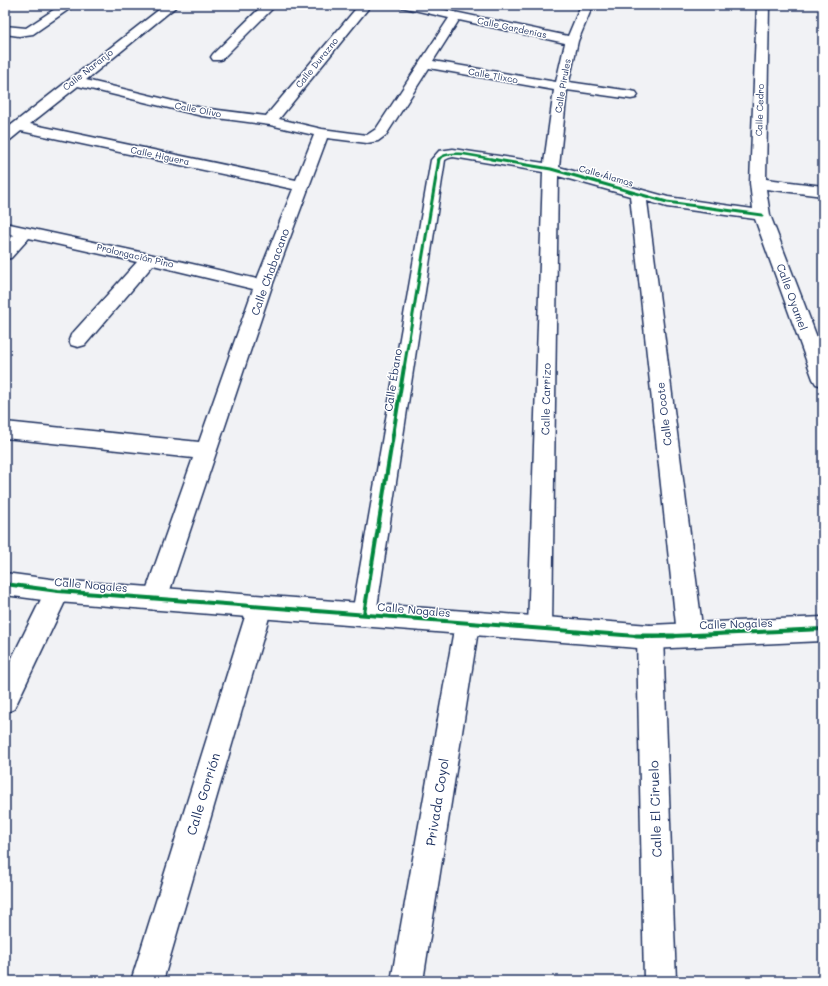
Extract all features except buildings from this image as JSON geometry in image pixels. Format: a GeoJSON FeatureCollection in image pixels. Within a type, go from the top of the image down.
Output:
{"type":"FeatureCollection","features":[{"type":"Feature","properties":{"kind":"street"},"geometry":{"type":"LineString","coordinates":[[5,30],[25,32],[33,29],[69,5]]}},
{"type":"Feature","properties":{"kind":"street","name":"Calle Naranjo"},"geometry":{"type":"LineString","coordinates":[[5,137],[172,5]]}},
{"type":"Feature","properties":{"kind":"street"},"geometry":{"type":"LineString","coordinates":[[217,57],[270,5]]}},
{"type":"Feature","properties":{"kind":"street","name":"Calle Durazno"},"geometry":{"type":"LineString","coordinates":[[270,121],[365,5]]}},
{"type":"Feature","properties":{"kind":"street","name":"Calle Gardenias"},"geometry":{"type":"LineString","coordinates":[[405,5],[572,41]]}},
{"type":"Feature","properties":{"kind":"street","name":"Calle Pirules"},"geometry":{"type":"LineString","coordinates":[[551,169],[562,86],[572,41],[586,5]]}},
{"type":"Feature","properties":{"kind":"street","name":"Calle Cedro"},"geometry":{"type":"LineString","coordinates":[[762,215],[758,183],[763,5]]}},
{"type":"Feature","properties":{"kind":"street"},"geometry":{"type":"LineString","coordinates":[[322,133],[360,139],[373,138],[378,135],[426,64],[456,16]]}},
{"type":"Feature","properties":{"kind":"street","name":"Calle Tlixco"},"geometry":{"type":"LineString","coordinates":[[426,64],[562,86],[631,95]]}},
{"type":"Feature","properties":{"kind":"street","name":"Calle Olivo"},"geometry":{"type":"LineString","coordinates":[[74,81],[202,112],[270,121],[322,133]]}},
{"type":"Feature","properties":{"kind":"street","name":"Calle Higuera"},"geometry":{"type":"LineString","coordinates":[[17,126],[302,186]]}},
{"type":"Feature","properties":{"kind":"street","name":"Calle Chabacano"},"geometry":{"type":"LineString","coordinates":[[155,599],[263,286],[322,133]]}},
{"type":"Feature","properties":{"kind":"street","name":"Calle Álamos"},"geometry":{"type":"LineString","coordinates":[[446,154],[453,153],[551,169],[667,202],[762,215]]}},
{"type":"Feature","properties":{"kind":"street","name":"Calle Ébano"},"geometry":{"type":"LineString","coordinates":[[364,614],[438,160],[441,156],[446,154]]}},
{"type":"Feature","properties":{"kind":"street","name":"Calle Carrizo"},"geometry":{"type":"LineString","coordinates":[[540,628],[551,169]]}},
{"type":"Feature","properties":{"kind":"street"},"geometry":{"type":"LineString","coordinates":[[758,183],[823,191]]}},
{"type":"Feature","properties":{"kind":"street","name":"Calle Ocote"},"geometry":{"type":"LineString","coordinates":[[638,194],[690,634]]}},
{"type":"Feature","properties":{"kind":"street","name":"Calle Oyamel"},"geometry":{"type":"LineString","coordinates":[[762,215],[823,379]]}},
{"type":"Feature","properties":{"kind":"street","name":"Prolongación Pino"},"geometry":{"type":"LineString","coordinates":[[5,228],[149,259],[263,286]]}},
{"type":"Feature","properties":{"kind":"street"},"geometry":{"type":"LineString","coordinates":[[5,254],[26,232]]}},
{"type":"Feature","properties":{"kind":"street"},"geometry":{"type":"LineString","coordinates":[[78,340],[149,259]]}},
{"type":"Feature","properties":{"kind":"street"},"geometry":{"type":"LineString","coordinates":[[5,430],[207,451]]}},
{"type":"Feature","properties":{"kind":"street","name":"Calle Nogales"},"geometry":{"type":"LineString","coordinates":[[5,584],[58,591],[155,599],[650,637],[823,629]]}},
{"type":"Feature","properties":{"kind":"street"},"geometry":{"type":"LineString","coordinates":[[5,700],[58,591]]}},
{"type":"Feature","properties":{"kind":"street","name":"Calle Gorrión"},"geometry":{"type":"LineString","coordinates":[[147,981],[260,607]]}},
{"type":"Feature","properties":{"kind":"street","name":"Privada Coyol"},"geometry":{"type":"LineString","coordinates":[[407,981],[466,624]]}},
{"type":"Feature","properties":{"kind":"street","name":"Calle El Ciruelo"},"geometry":{"type":"LineString","coordinates":[[650,637],[660,981]]}},
{"type":"Feature","properties":{"kind":"cycle path"},"geometry":{"type":"LineString","coordinates":[[364,614],[438,160],[441,156],[453,153],[551,169],[667,202],[762,215]]}},
{"type":"Feature","properties":{"kind":"cycle path"},"geometry":{"type":"LineString","coordinates":[[5,584],[58,591],[650,637],[823,629]]}}]}
